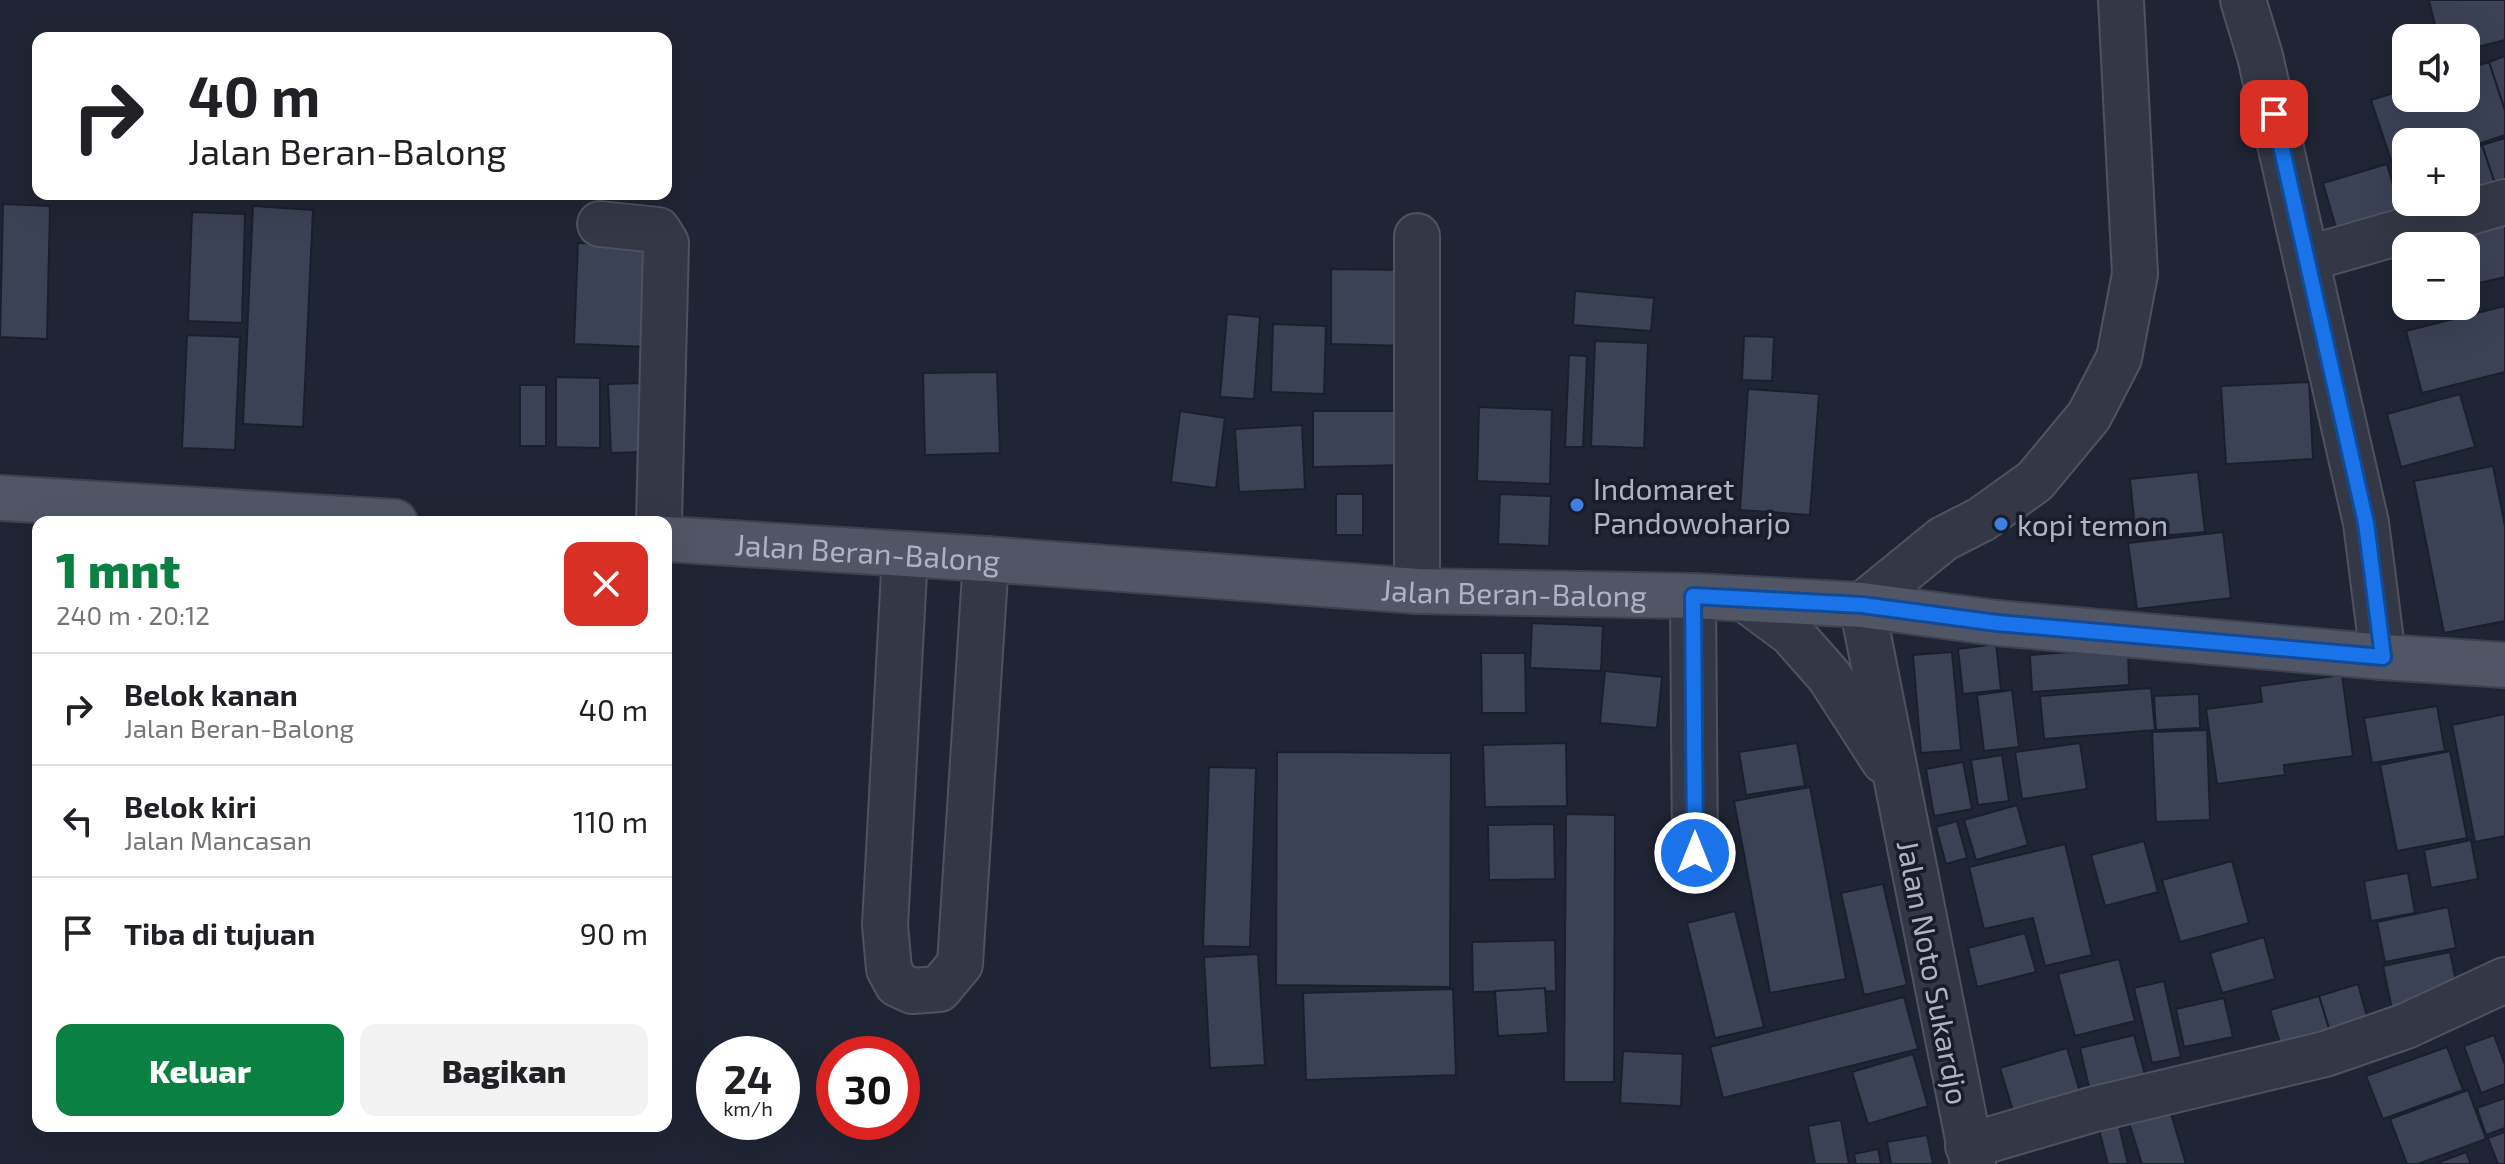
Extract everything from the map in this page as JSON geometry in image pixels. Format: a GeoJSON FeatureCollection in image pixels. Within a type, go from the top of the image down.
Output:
{"type":"FeatureCollection","features":[{"type":"Feature","properties":{"kind":"main road"},"geometry":{"type":"LineString","coordinates":[[0,498],[296,516]]}},
{"type":"Feature","properties":{"kind":"main road","name":"Jalan Beran-Balong"},"geometry":{"type":"LineString","coordinates":[[672,539],[1417,591],[1693,596],[1862,605],[1997,623],[2505,665]]}},
{"type":"Feature","properties":{"kind":"street"},"geometry":{"type":"LineString","coordinates":[[1862,605],[1943,539],[1982,519],[2035,481],[2089,416],[2119,358],[2135,274],[2121,0]]}},
{"type":"Feature","properties":{"kind":"street"},"geometry":{"type":"LineString","coordinates":[[2243,0],[2260,56],[2366,523],[2383,657]]}},
{"type":"Feature","properties":{"kind":"street"},"geometry":{"type":"LineString","coordinates":[[2306,259],[2505,202]]}},
{"type":"Feature","properties":{"kind":"street"},"geometry":{"type":"LineString","coordinates":[[600,224],[658,230],[666,243],[659,516]]}},
{"type":"Feature","properties":{"kind":"street"},"geometry":{"type":"LineString","coordinates":[[1417,236],[1417,591]]}},
{"type":"Feature","properties":{"kind":"street"},"geometry":{"type":"LineString","coordinates":[[905,554],[885,925],[889,969],[897,984],[912,991],[939,989],[960,964],[986,559]]}},
{"type":"Feature","properties":{"kind":"street"},"geometry":{"type":"LineString","coordinates":[[1693,596],[1695,853]]}},
{"type":"Feature","properties":{"kind":"street","name":"Jalan Noto Sukardjo"},"geometry":{"type":"LineString","coordinates":[[1745,599],[1791,633],[1829,676],[1896,780]]}},
{"type":"Feature","properties":{"kind":"street","name":"Jalan Noto Sukardjo"},"geometry":{"type":"LineString","coordinates":[[1862,605],[1971,1155]]}},
{"type":"Feature","properties":{"kind":"street"},"geometry":{"type":"LineString","coordinates":[[1971,1155],[2091,1110],[2325,1054],[2406,1026],[2505,980]]}},
{"type":"Feature","properties":{"kind":"building"},"geometry":{"type":"Polygon","coordinates":[[[2429,0],[2505,0],[2505,40],[2480,46],[2480,24],[2435,24],[2429,0]]]}},
{"type":"Feature","properties":{"kind":"building"},"geometry":{"type":"Polygon","coordinates":[[[2505,56],[2505,111],[2489,62],[2505,56]]]}},
{"type":"Feature","properties":{"kind":"building"},"geometry":{"type":"Polygon","coordinates":[[[2489,62],[2505,111],[2505,135],[2480,143],[2480,128],[2392,128],[2392,163],[2371,100],[2392,93],[2392,112],[2480,112],[2480,65],[2489,62]]]}},
{"type":"Feature","properties":{"kind":"building"},"geometry":{"type":"Polygon","coordinates":[[[2505,138],[2505,191],[2498,193],[2482,145],[2505,138]]]}},
{"type":"Feature","properties":{"kind":"building"},"geometry":{"type":"Polygon","coordinates":[[[2480,146],[2498,193],[2480,199],[2480,146]]]}},
{"type":"Feature","properties":{"kind":"building"},"geometry":{"type":"Polygon","coordinates":[[[2387,164],[2392,181],[2392,216],[2402,216],[2405,226],[2341,245],[2323,183],[2387,164]]]}},
{"type":"Feature","properties":{"kind":"building"},"geometry":{"type":"Polygon","coordinates":[[[3,204],[50,206],[47,339],[0,337],[3,204]]]}},
{"type":"Feature","properties":{"kind":"building"},"geometry":{"type":"Polygon","coordinates":[[[253,206],[313,210],[303,427],[243,424],[253,206]]]}},
{"type":"Feature","properties":{"kind":"building"},"geometry":{"type":"Polygon","coordinates":[[[192,212],[245,214],[242,323],[188,321],[192,212]]]}},
{"type":"Feature","properties":{"kind":"building"},"geometry":{"type":"Polygon","coordinates":[[[2505,215],[2505,277],[2480,283],[2480,232],[2428,232],[2505,215]]]}},
{"type":"Feature","properties":{"kind":"building"},"geometry":{"type":"Polygon","coordinates":[[[2408,216],[2428,216],[2410,222],[2408,216]]]}},
{"type":"Feature","properties":{"kind":"building"},"geometry":{"type":"Polygon","coordinates":[[[578,243],[655,246],[651,347],[574,344],[578,243]]]}},
{"type":"Feature","properties":{"kind":"building"},"geometry":{"type":"Polygon","coordinates":[[[1331,269],[1409,270],[1408,346],[1331,344],[1331,269]]]}},
{"type":"Feature","properties":{"kind":"building"},"geometry":{"type":"Polygon","coordinates":[[[1575,291],[1654,298],[1651,331],[1573,325],[1575,291]]]}},
{"type":"Feature","properties":{"kind":"building"},"geometry":{"type":"Polygon","coordinates":[[[2505,306],[2505,372],[2422,393],[2406,331],[2450,320],[2480,320],[2480,312],[2505,306]]]}},
{"type":"Feature","properties":{"kind":"building"},"geometry":{"type":"Polygon","coordinates":[[[1227,314],[1260,317],[1254,399],[1220,397],[1227,314]]]}},
{"type":"Feature","properties":{"kind":"building"},"geometry":{"type":"Polygon","coordinates":[[[1273,324],[1326,326],[1324,394],[1271,392],[1273,324]]]}},
{"type":"Feature","properties":{"kind":"building"},"geometry":{"type":"Polygon","coordinates":[[[187,335],[240,337],[235,450],[182,448],[187,335]]]}},
{"type":"Feature","properties":{"kind":"building"},"geometry":{"type":"Polygon","coordinates":[[[1744,336],[1774,337],[1772,381],[1742,380],[1744,336]]]}},
{"type":"Feature","properties":{"kind":"building"},"geometry":{"type":"Polygon","coordinates":[[[1595,341],[1648,343],[1644,448],[1591,446],[1595,341]]]}},
{"type":"Feature","properties":{"kind":"building"},"geometry":{"type":"Polygon","coordinates":[[[1569,355],[1587,356],[1583,447],[1565,447],[1569,355]]]}},
{"type":"Feature","properties":{"kind":"building"},"geometry":{"type":"Polygon","coordinates":[[[997,372],[1000,453],[925,455],[923,373],[997,372]]]}},
{"type":"Feature","properties":{"kind":"building"},"geometry":{"type":"Polygon","coordinates":[[[556,377],[600,378],[600,448],[556,447],[556,377]]]}},
{"type":"Feature","properties":{"kind":"building"},"geometry":{"type":"Polygon","coordinates":[[[2309,382],[2313,459],[2226,464],[2221,386],[2309,382]]]}},
{"type":"Feature","properties":{"kind":"building"},"geometry":{"type":"Polygon","coordinates":[[[642,383],[644,452],[611,453],[608,384],[642,383]]]}},
{"type":"Feature","properties":{"kind":"building"},"geometry":{"type":"Polygon","coordinates":[[[520,385],[546,385],[546,446],[520,446],[520,385]]]}},
{"type":"Feature","properties":{"kind":"building"},"geometry":{"type":"Polygon","coordinates":[[[1748,389],[1819,394],[1810,515],[1740,510],[1748,389]]]}},
{"type":"Feature","properties":{"kind":"building"},"geometry":{"type":"Polygon","coordinates":[[[2460,394],[2475,447],[2401,467],[2387,414],[2460,394]]]}},
{"type":"Feature","properties":{"kind":"building"},"geometry":{"type":"Polygon","coordinates":[[[1479,407],[1552,410],[1550,484],[1477,481],[1479,407]]]}},
{"type":"Feature","properties":{"kind":"building"},"geometry":{"type":"Polygon","coordinates":[[[1180,411],[1225,418],[1216,488],[1171,482],[1180,411]]]}},
{"type":"Feature","properties":{"kind":"building"},"geometry":{"type":"Polygon","coordinates":[[[1313,411],[1406,411],[1407,465],[1313,467],[1313,411]]]}},
{"type":"Feature","properties":{"kind":"building"},"geometry":{"type":"Polygon","coordinates":[[[1302,425],[1305,489],[1239,492],[1235,429],[1302,425]]]}},
{"type":"Feature","properties":{"kind":"building"},"geometry":{"type":"Polygon","coordinates":[[[2493,466],[2505,526],[2505,621],[2444,633],[2414,481],[2493,466]]]}},
{"type":"Feature","properties":{"kind":"building"},"geometry":{"type":"Polygon","coordinates":[[[2198,472],[2205,532],[2136,538],[2130,479],[2198,472]]]}},
{"type":"Feature","properties":{"kind":"building"},"geometry":{"type":"Polygon","coordinates":[[[1336,494],[1363,494],[1363,535],[1336,535],[1336,494]]]}},
{"type":"Feature","properties":{"kind":"building"},"geometry":{"type":"Polygon","coordinates":[[[1500,494],[1551,496],[1549,546],[1498,544],[1500,494]]]}},
{"type":"Feature","properties":{"kind":"building"},"geometry":{"type":"Polygon","coordinates":[[[2223,532],[2231,598],[2137,609],[2128,543],[2223,532]]]}},
{"type":"Feature","properties":{"kind":"building"},"geometry":{"type":"Polygon","coordinates":[[[1532,623],[1603,626],[1601,671],[1530,668],[1532,623]]]}},
{"type":"Feature","properties":{"kind":"building"},"geometry":{"type":"Polygon","coordinates":[[[1996,644],[2001,690],[1963,694],[1958,649],[1996,644]]]}},
{"type":"Feature","properties":{"kind":"building"},"geometry":{"type":"Polygon","coordinates":[[[2128,648],[2129,685],[2032,692],[2030,655],[2128,648]]]}},
{"type":"Feature","properties":{"kind":"building"},"geometry":{"type":"Polygon","coordinates":[[[1952,652],[1961,750],[1921,753],[1913,655],[1952,652]]]}},
{"type":"Feature","properties":{"kind":"building"},"geometry":{"type":"Polygon","coordinates":[[[1481,653],[1525,653],[1526,713],[1482,713],[1481,653]]]}},
{"type":"Feature","properties":{"kind":"building"},"geometry":{"type":"Polygon","coordinates":[[[1605,671],[1662,677],[1657,728],[1600,723],[1605,671]]]}},
{"type":"Feature","properties":{"kind":"building"},"geometry":{"type":"Polygon","coordinates":[[[2342,675],[2353,756],[2284,765],[2285,775],[2217,784],[2206,709],[2262,702],[2260,686],[2342,675]]]}},
{"type":"Feature","properties":{"kind":"building"},"geometry":{"type":"Polygon","coordinates":[[[2151,688],[2155,730],[2044,739],[2040,696],[2151,688]]]}},
{"type":"Feature","properties":{"kind":"building"},"geometry":{"type":"Polygon","coordinates":[[[2012,690],[2019,747],[1984,751],[1977,695],[2012,690]]]}},
{"type":"Feature","properties":{"kind":"building"},"geometry":{"type":"Polygon","coordinates":[[[2199,694],[2200,728],[2156,730],[2154,696],[2199,694]]]}},
{"type":"Feature","properties":{"kind":"building"},"geometry":{"type":"Polygon","coordinates":[[[2437,706],[2445,751],[2372,763],[2364,718],[2437,706]]]}},
{"type":"Feature","properties":{"kind":"building"},"geometry":{"type":"Polygon","coordinates":[[[2505,714],[2505,836],[2475,842],[2452,725],[2505,714]]]}},
{"type":"Feature","properties":{"kind":"building"},"geometry":{"type":"Polygon","coordinates":[[[2207,730],[2210,820],[2156,822],[2152,732],[2207,730]]]}},
{"type":"Feature","properties":{"kind":"building"},"geometry":{"type":"Polygon","coordinates":[[[1566,743],[1567,806],[1485,807],[1483,745],[1566,743]]]}},
{"type":"Feature","properties":{"kind":"building"},"geometry":{"type":"Polygon","coordinates":[[[1797,743],[1805,786],[1746,795],[1739,752],[1797,743]]]}},
{"type":"Feature","properties":{"kind":"building"},"geometry":{"type":"Polygon","coordinates":[[[2080,743],[2087,789],[2022,799],[2015,752],[2080,743]]]}},
{"type":"Feature","properties":{"kind":"building"},"geometry":{"type":"Polygon","coordinates":[[[2450,751],[2467,838],[2397,851],[2380,765],[2450,751]]]}},
{"type":"Feature","properties":{"kind":"building"},"geometry":{"type":"Polygon","coordinates":[[[1277,752],[1451,753],[1450,987],[1276,985],[1277,752]]]}},
{"type":"Feature","properties":{"kind":"building"},"geometry":{"type":"Polygon","coordinates":[[[2002,755],[2009,801],[1978,805],[1971,760],[2002,755]]]}},
{"type":"Feature","properties":{"kind":"building"},"geometry":{"type":"Polygon","coordinates":[[[1963,762],[1972,809],[1934,816],[1926,769],[1963,762]]]}},
{"type":"Feature","properties":{"kind":"building"},"geometry":{"type":"Polygon","coordinates":[[[1209,767],[1256,768],[1250,947],[1203,946],[1209,767]]]}},
{"type":"Feature","properties":{"kind":"building"},"geometry":{"type":"Polygon","coordinates":[[[1810,787],[1846,979],[1770,993],[1734,801],[1810,787]]]}},
{"type":"Feature","properties":{"kind":"building"},"geometry":{"type":"Polygon","coordinates":[[[2017,805],[2028,845],[1976,860],[1964,820],[2017,805]]]}},
{"type":"Feature","properties":{"kind":"building"},"geometry":{"type":"Polygon","coordinates":[[[1566,814],[1615,815],[1614,1082],[1564,1082],[1566,814]]]}},
{"type":"Feature","properties":{"kind":"building"},"geometry":{"type":"Polygon","coordinates":[[[1957,821],[1967,858],[1946,864],[1936,827],[1957,821]]]}},
{"type":"Feature","properties":{"kind":"building"},"geometry":{"type":"Polygon","coordinates":[[[1554,824],[1555,879],[1489,880],[1488,825],[1554,824]]]}},
{"type":"Feature","properties":{"kind":"building"},"geometry":{"type":"Polygon","coordinates":[[[2471,840],[2478,879],[2431,888],[2424,850],[2471,840]]]}},
{"type":"Feature","properties":{"kind":"building"},"geometry":{"type":"Polygon","coordinates":[[[2144,841],[2158,892],[2105,906],[2091,855],[2144,841]]]}},
{"type":"Feature","properties":{"kind":"building"},"geometry":{"type":"Polygon","coordinates":[[[2065,844],[2092,955],[2045,966],[2033,918],[1984,929],[1969,867],[2065,844]]]}},
{"type":"Feature","properties":{"kind":"building"},"geometry":{"type":"Polygon","coordinates":[[[2232,861],[2249,923],[2180,942],[2162,880],[2232,861]]]}},
{"type":"Feature","properties":{"kind":"building"},"geometry":{"type":"Polygon","coordinates":[[[2408,873],[2415,913],[2371,921],[2364,881],[2408,873]]]}},
{"type":"Feature","properties":{"kind":"building"},"geometry":{"type":"Polygon","coordinates":[[[1883,884],[1907,985],[1864,995],[1841,893],[1883,884]]]}},
{"type":"Feature","properties":{"kind":"building"},"geometry":{"type":"Polygon","coordinates":[[[2448,907],[2456,948],[2385,962],[2377,922],[2448,907]]]}},
{"type":"Feature","properties":{"kind":"building"},"geometry":{"type":"Polygon","coordinates":[[[1735,911],[1764,1027],[1715,1038],[1687,923],[1735,911]]]}},
{"type":"Feature","properties":{"kind":"building"},"geometry":{"type":"Polygon","coordinates":[[[2025,933],[2036,972],[1977,987],[1968,948],[2025,933]]]}},
{"type":"Feature","properties":{"kind":"building"},"geometry":{"type":"Polygon","coordinates":[[[2264,937],[2275,979],[2222,993],[2210,953],[2264,937]]]}},
{"type":"Feature","properties":{"kind":"building"},"geometry":{"type":"Polygon","coordinates":[[[1555,940],[1556,991],[1473,992],[1472,942],[1555,940]]]}},
{"type":"Feature","properties":{"kind":"building"},"geometry":{"type":"Polygon","coordinates":[[[2450,952],[2459,996],[2392,1009],[2383,966],[2450,952]]]}},
{"type":"Feature","properties":{"kind":"building"},"geometry":{"type":"Polygon","coordinates":[[[1258,954],[1265,1065],[1210,1068],[1204,957],[1258,954]]]}},
{"type":"Feature","properties":{"kind":"building"},"geometry":{"type":"Polygon","coordinates":[[[2119,959],[2135,1021],[2075,1036],[2058,974],[2119,959]]]}},
{"type":"Feature","properties":{"kind":"building"},"geometry":{"type":"Polygon","coordinates":[[[2164,981],[2181,1057],[2152,1063],[2134,988],[2164,981]]]}},
{"type":"Feature","properties":{"kind":"building"},"geometry":{"type":"Polygon","coordinates":[[[2358,984],[2371,1031],[2333,1042],[2319,996],[2358,984]]]}},
{"type":"Feature","properties":{"kind":"building"},"geometry":{"type":"Polygon","coordinates":[[[1545,988],[1548,1033],[1498,1036],[1495,991],[1545,988]]]}},
{"type":"Feature","properties":{"kind":"building"},"geometry":{"type":"Polygon","coordinates":[[[1453,989],[1456,1075],[1306,1080],[1303,993],[1453,989]]]}},
{"type":"Feature","properties":{"kind":"building"},"geometry":{"type":"Polygon","coordinates":[[[2319,996],[2333,1042],[2284,1056],[2270,1010],[2319,996]]]}},
{"type":"Feature","properties":{"kind":"building"},"geometry":{"type":"Polygon","coordinates":[[[1904,997],[1918,1049],[1723,1098],[1710,1047],[1904,997]]]}},
{"type":"Feature","properties":{"kind":"building"},"geometry":{"type":"Polygon","coordinates":[[[2224,998],[2233,1037],[2184,1047],[2176,1009],[2224,998]]]}},
{"type":"Feature","properties":{"kind":"building"},"geometry":{"type":"Polygon","coordinates":[[[2134,1035],[2147,1082],[2091,1096],[2080,1048],[2134,1035]]]}},
{"type":"Feature","properties":{"kind":"building"},"geometry":{"type":"Polygon","coordinates":[[[2494,1035],[2505,1065],[2505,1084],[2481,1093],[2464,1046],[2494,1035]]]}},
{"type":"Feature","properties":{"kind":"building"},"geometry":{"type":"Polygon","coordinates":[[[2447,1047],[2463,1090],[2383,1119],[2366,1076],[2447,1047]]]}},
{"type":"Feature","properties":{"kind":"building"},"geometry":{"type":"Polygon","coordinates":[[[2067,1048],[2083,1102],[2016,1121],[2000,1068],[2067,1048]]]}},
{"type":"Feature","properties":{"kind":"building"},"geometry":{"type":"Polygon","coordinates":[[[1623,1051],[1683,1054],[1681,1106],[1620,1103],[1623,1051]]]}},
{"type":"Feature","properties":{"kind":"building"},"geometry":{"type":"Polygon","coordinates":[[[1913,1054],[1928,1106],[1868,1124],[1852,1072],[1913,1054]]]}},
{"type":"Feature","properties":{"kind":"building"},"geometry":{"type":"Polygon","coordinates":[[[2468,1090],[2486,1139],[2418,1164],[2407,1164],[2390,1119],[2468,1090]]]}},
{"type":"Feature","properties":{"kind":"building"},"geometry":{"type":"Polygon","coordinates":[[[2505,1098],[2505,1128],[2486,1135],[2477,1108],[2505,1098]]]}},
{"type":"Feature","properties":{"kind":"building"},"geometry":{"type":"Polygon","coordinates":[[[2168,1103],[2186,1164],[2142,1164],[2127,1116],[2168,1103]]]}},
{"type":"Feature","properties":{"kind":"building"},"geometry":{"type":"Polygon","coordinates":[[[1841,1120],[1849,1164],[1815,1164],[1808,1126],[1841,1120]]]}},
{"type":"Feature","properties":{"kind":"building"},"geometry":{"type":"Polygon","coordinates":[[[2119,1126],[2128,1164],[2108,1164],[2099,1130],[2119,1126]]]}},
{"type":"Feature","properties":{"kind":"building"},"geometry":{"type":"Polygon","coordinates":[[[2505,1132],[2505,1164],[2498,1164],[2488,1138],[2505,1132]]]}},
{"type":"Feature","properties":{"kind":"building"},"geometry":{"type":"Polygon","coordinates":[[[1927,1135],[1933,1164],[1891,1164],[1887,1142],[1927,1135]]]}},
{"type":"Feature","properties":{"kind":"building"},"geometry":{"type":"Polygon","coordinates":[[[1878,1149],[1881,1164],[1856,1164],[1854,1154],[1878,1149]]]}},
{"type":"Feature","properties":{"kind":"building"},"geometry":{"type":"Polygon","coordinates":[[[2466,1152],[2471,1164],[2435,1164],[2466,1152]]]}},
{"type":"Feature","properties":{"kind":"place","name":"Indomaret Pandowoharjo"},"geometry":{"type":"Point","coordinates":[1577,505]}},
{"type":"Feature","properties":{"kind":"place","name":"kopi temon"},"geometry":{"type":"Point","coordinates":[2001,524]}},
{"type":"Feature","properties":{"kind":"route"},"geometry":{"type":"LineString","coordinates":[[1695,853],[1693,596],[1862,605],[1997,623],[2383,657],[2366,523],[2274,114]]}}]}
